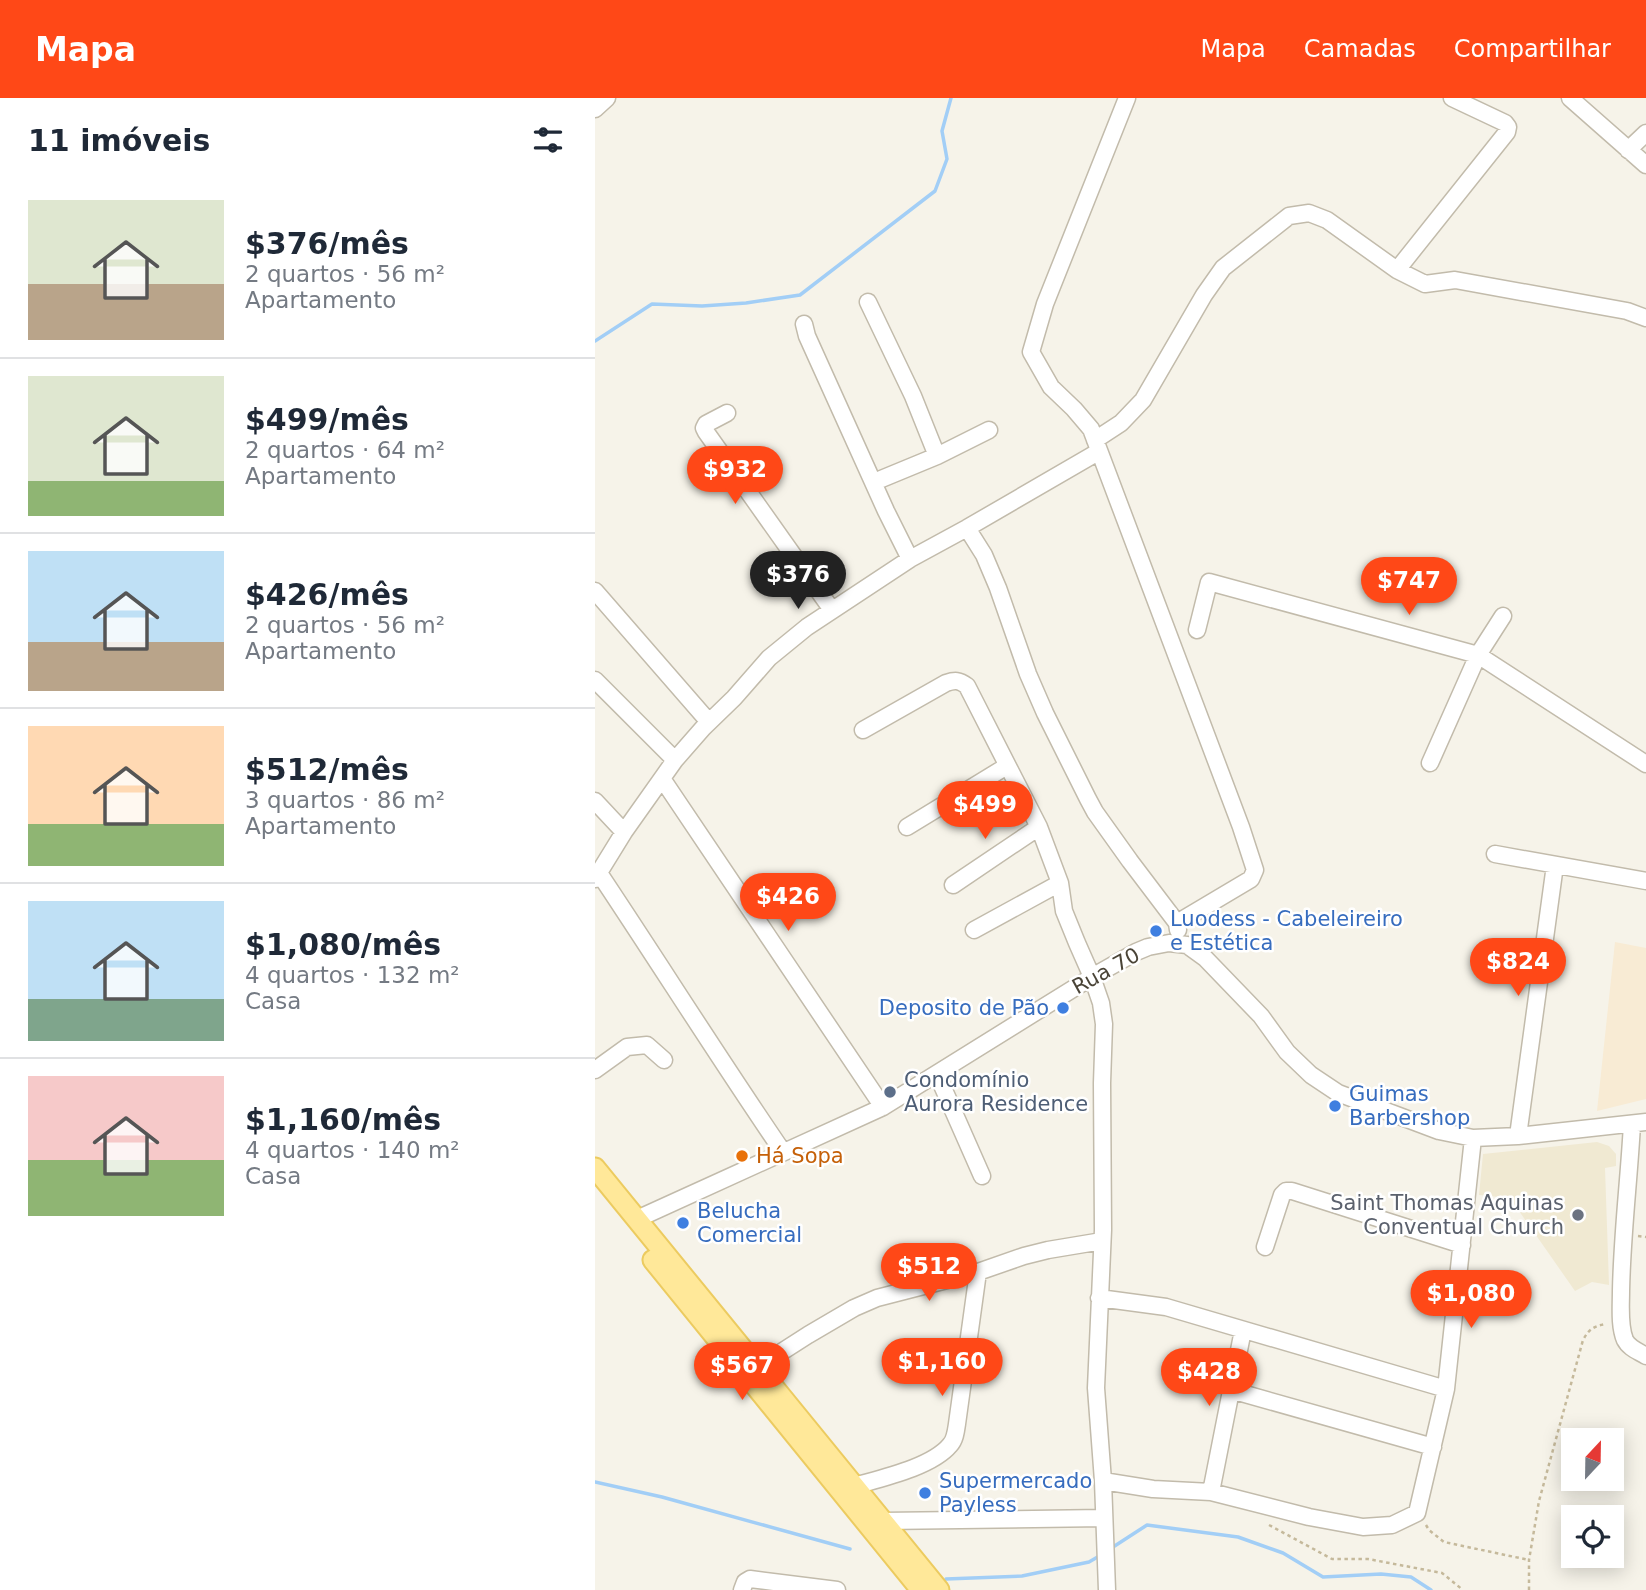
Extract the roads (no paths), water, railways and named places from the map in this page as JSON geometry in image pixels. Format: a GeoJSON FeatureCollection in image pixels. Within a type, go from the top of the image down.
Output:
{"type":"FeatureCollection","features":[{"type":"Feature","properties":{"kind":"main road"},"geometry":{"type":"LineString","coordinates":[[595,1168],[939,1590]]}},
{"type":"Feature","properties":{"kind":"main road"},"geometry":{"type":"LineString","coordinates":[[595,1189],[921,1590]]}},
{"type":"Feature","properties":{"kind":"street"},"geometry":{"type":"LineString","coordinates":[[1127,98],[1045,304],[1031,352],[1051,387],[1091,429],[1255,870],[1251,879],[1177,923]]}},
{"type":"Feature","properties":{"kind":"street"},"geometry":{"type":"LineString","coordinates":[[1397,270],[1507,132],[1505,123],[1452,98]]}},
{"type":"Feature","properties":{"kind":"street"},"geometry":{"type":"LineString","coordinates":[[1570,98],[1646,165]]}},
{"type":"Feature","properties":{"kind":"street"},"geometry":{"type":"LineString","coordinates":[[1628,150],[1646,133]]}},
{"type":"Feature","properties":{"kind":"street"},"geometry":{"type":"LineString","coordinates":[[783,1152],[719,1059],[661,965],[597,876],[624,832],[675,760],[769,658],[807,627],[910,559],[967,528],[1097,446],[1143,400],[1223,268],[1289,216],[1309,213],[1327,220],[1397,270],[1425,284],[1455,280],[1627,311],[1646,318]]}},
{"type":"Feature","properties":{"kind":"street"},"geometry":{"type":"LineString","coordinates":[[868,302],[913,396],[937,456]]}},
{"type":"Feature","properties":{"kind":"street"},"geometry":{"type":"LineString","coordinates":[[804,324],[807,336],[910,559]]}},
{"type":"Feature","properties":{"kind":"street"},"geometry":{"type":"LineString","coordinates":[[727,413],[705,424],[706,432],[832,610]]}},
{"type":"Feature","properties":{"kind":"street"},"geometry":{"type":"LineString","coordinates":[[874,482],[937,456],[989,430]]}},
{"type":"Feature","properties":{"kind":"street"},"geometry":{"type":"LineString","coordinates":[[967,528],[984,555],[1028,674],[1088,799],[1177,923],[1178,943],[1195,950],[1205,958],[1261,1016],[1287,1052],[1311,1075],[1338,1093],[1439,1130],[1473,1138],[1639,1123],[1616,1281],[1624,1338],[1629,1346],[1646,1356]]}},
{"type":"Feature","properties":{"kind":"street"},"geometry":{"type":"LineString","coordinates":[[1197,630],[1209,582],[1478,655],[1646,764]]}},
{"type":"Feature","properties":{"kind":"street"},"geometry":{"type":"LineString","coordinates":[[595,591],[709,722]]}},
{"type":"Feature","properties":{"kind":"street"},"geometry":{"type":"LineString","coordinates":[[1430,763],[1478,655],[1503,616]]}},
{"type":"Feature","properties":{"kind":"street"},"geometry":{"type":"LineString","coordinates":[[595,680],[675,760]]}},
{"type":"Feature","properties":{"kind":"street"},"geometry":{"type":"LineString","coordinates":[[863,730],[946,683],[954,680],[967,685],[1039,827],[1060,883],[1064,911],[1101,1003],[1104,1024],[1102,1241],[1096,1388],[1107,1590]]}},
{"type":"Feature","properties":{"kind":"street"},"geometry":{"type":"LineString","coordinates":[[907,827],[1007,766]]}},
{"type":"Feature","properties":{"kind":"street"},"geometry":{"type":"LineString","coordinates":[[663,780],[883,1107]]}},
{"type":"Feature","properties":{"kind":"street"},"geometry":{"type":"LineString","coordinates":[[595,801],[624,832]]}},
{"type":"Feature","properties":{"kind":"street"},"geometry":{"type":"LineString","coordinates":[[953,885],[1039,827]]}},
{"type":"Feature","properties":{"kind":"street"},"geometry":{"type":"LineString","coordinates":[[1495,854],[1646,881]]}},
{"type":"Feature","properties":{"kind":"street"},"geometry":{"type":"LineString","coordinates":[[1518,1136],[1555,866]]}},
{"type":"Feature","properties":{"kind":"street"},"geometry":{"type":"LineString","coordinates":[[974,930],[1060,883]]}},
{"type":"Feature","properties":{"kind":"street","name":"Rua 70"},"geometry":{"type":"LineString","coordinates":[[637,1219],[883,1107],[1136,952],[1148,947],[1178,943]]}},
{"type":"Feature","properties":{"kind":"street"},"geometry":{"type":"LineString","coordinates":[[595,1070],[627,1047],[647,1045],[664,1060]]}},
{"type":"Feature","properties":{"kind":"street"},"geometry":{"type":"LineString","coordinates":[[937,1074],[982,1176]]}},
{"type":"Feature","properties":{"kind":"street"},"geometry":{"type":"LineString","coordinates":[[1103,1481],[1153,1489],[1211,1492],[1309,1517],[1363,1527],[1392,1525],[1417,1513],[1446,1389],[1473,1138]]}},
{"type":"Feature","properties":{"kind":"street"},"geometry":{"type":"LineString","coordinates":[[1265,1247],[1282,1195],[1286,1191],[1462,1245]]}},
{"type":"Feature","properties":{"kind":"street"},"geometry":{"type":"LineString","coordinates":[[758,1367],[808,1335],[877,1298],[978,1272],[1036,1252],[1102,1241]]}},
{"type":"Feature","properties":{"kind":"street"},"geometry":{"type":"LineString","coordinates":[[854,1486],[899,1473],[940,1455],[953,1443],[978,1272]]}},
{"type":"Feature","properties":{"kind":"street"},"geometry":{"type":"LineString","coordinates":[[1099,1298],[1165,1307],[1446,1389]]}},
{"type":"Feature","properties":{"kind":"street"},"geometry":{"type":"LineString","coordinates":[[1211,1492],[1243,1330]]}},
{"type":"Feature","properties":{"kind":"street"},"geometry":{"type":"LineString","coordinates":[[1231,1390],[1433,1447]]}},
{"type":"Feature","properties":{"kind":"street"},"geometry":{"type":"LineString","coordinates":[[883,1521],[1104,1518]]}},
{"type":"Feature","properties":{"kind":"street"},"geometry":{"type":"LineString","coordinates":[[743,1590],[745,1582],[750,1579],[837,1590]]}},
{"type":"Feature","properties":{"kind":"waterway"},"geometry":{"type":"LineString","coordinates":[[595,341],[652,304],[702,306],[800,295],[935,191],[947,159],[942,131],[951,98]]}},
{"type":"Feature","properties":{"kind":"waterway"},"geometry":{"type":"LineString","coordinates":[[595,1482],[662,1497],[850,1549]]}},
{"type":"Feature","properties":{"kind":"waterway"},"geometry":{"type":"LineString","coordinates":[[1110,1549],[1147,1525],[1238,1537],[1283,1553],[1323,1577],[1381,1574],[1411,1577],[1431,1590]]}},
{"type":"Feature","properties":{"kind":"waterway"},"geometry":{"type":"LineString","coordinates":[[946,1579],[1022,1576],[1089,1562],[1101,1555]]}},
{"type":"Feature","properties":{"kind":"place","name":"Luodess - Cabeleireiro e Estética"},"geometry":{"type":"Point","coordinates":[1156,931]}},
{"type":"Feature","properties":{"kind":"place","name":"Deposito de Pão"},"geometry":{"type":"Point","coordinates":[1063,1008]}},
{"type":"Feature","properties":{"kind":"place","name":"Condomínio Aurora Residence"},"geometry":{"type":"Point","coordinates":[890,1092]}},
{"type":"Feature","properties":{"kind":"place","name":"Guimas Barbershop"},"geometry":{"type":"Point","coordinates":[1335,1106]}},
{"type":"Feature","properties":{"kind":"place","name":"Há Sopa"},"geometry":{"type":"Point","coordinates":[742,1156]}},
{"type":"Feature","properties":{"kind":"place","name":"Saint Thomas Aquinas Conventual Church"},"geometry":{"type":"Point","coordinates":[1578,1215]}},
{"type":"Feature","properties":{"kind":"place","name":"Belucha Comercial"},"geometry":{"type":"Point","coordinates":[683,1223]}},
{"type":"Feature","properties":{"kind":"place","name":"Supermercado Payless"},"geometry":{"type":"Point","coordinates":[925,1493]}}]}
